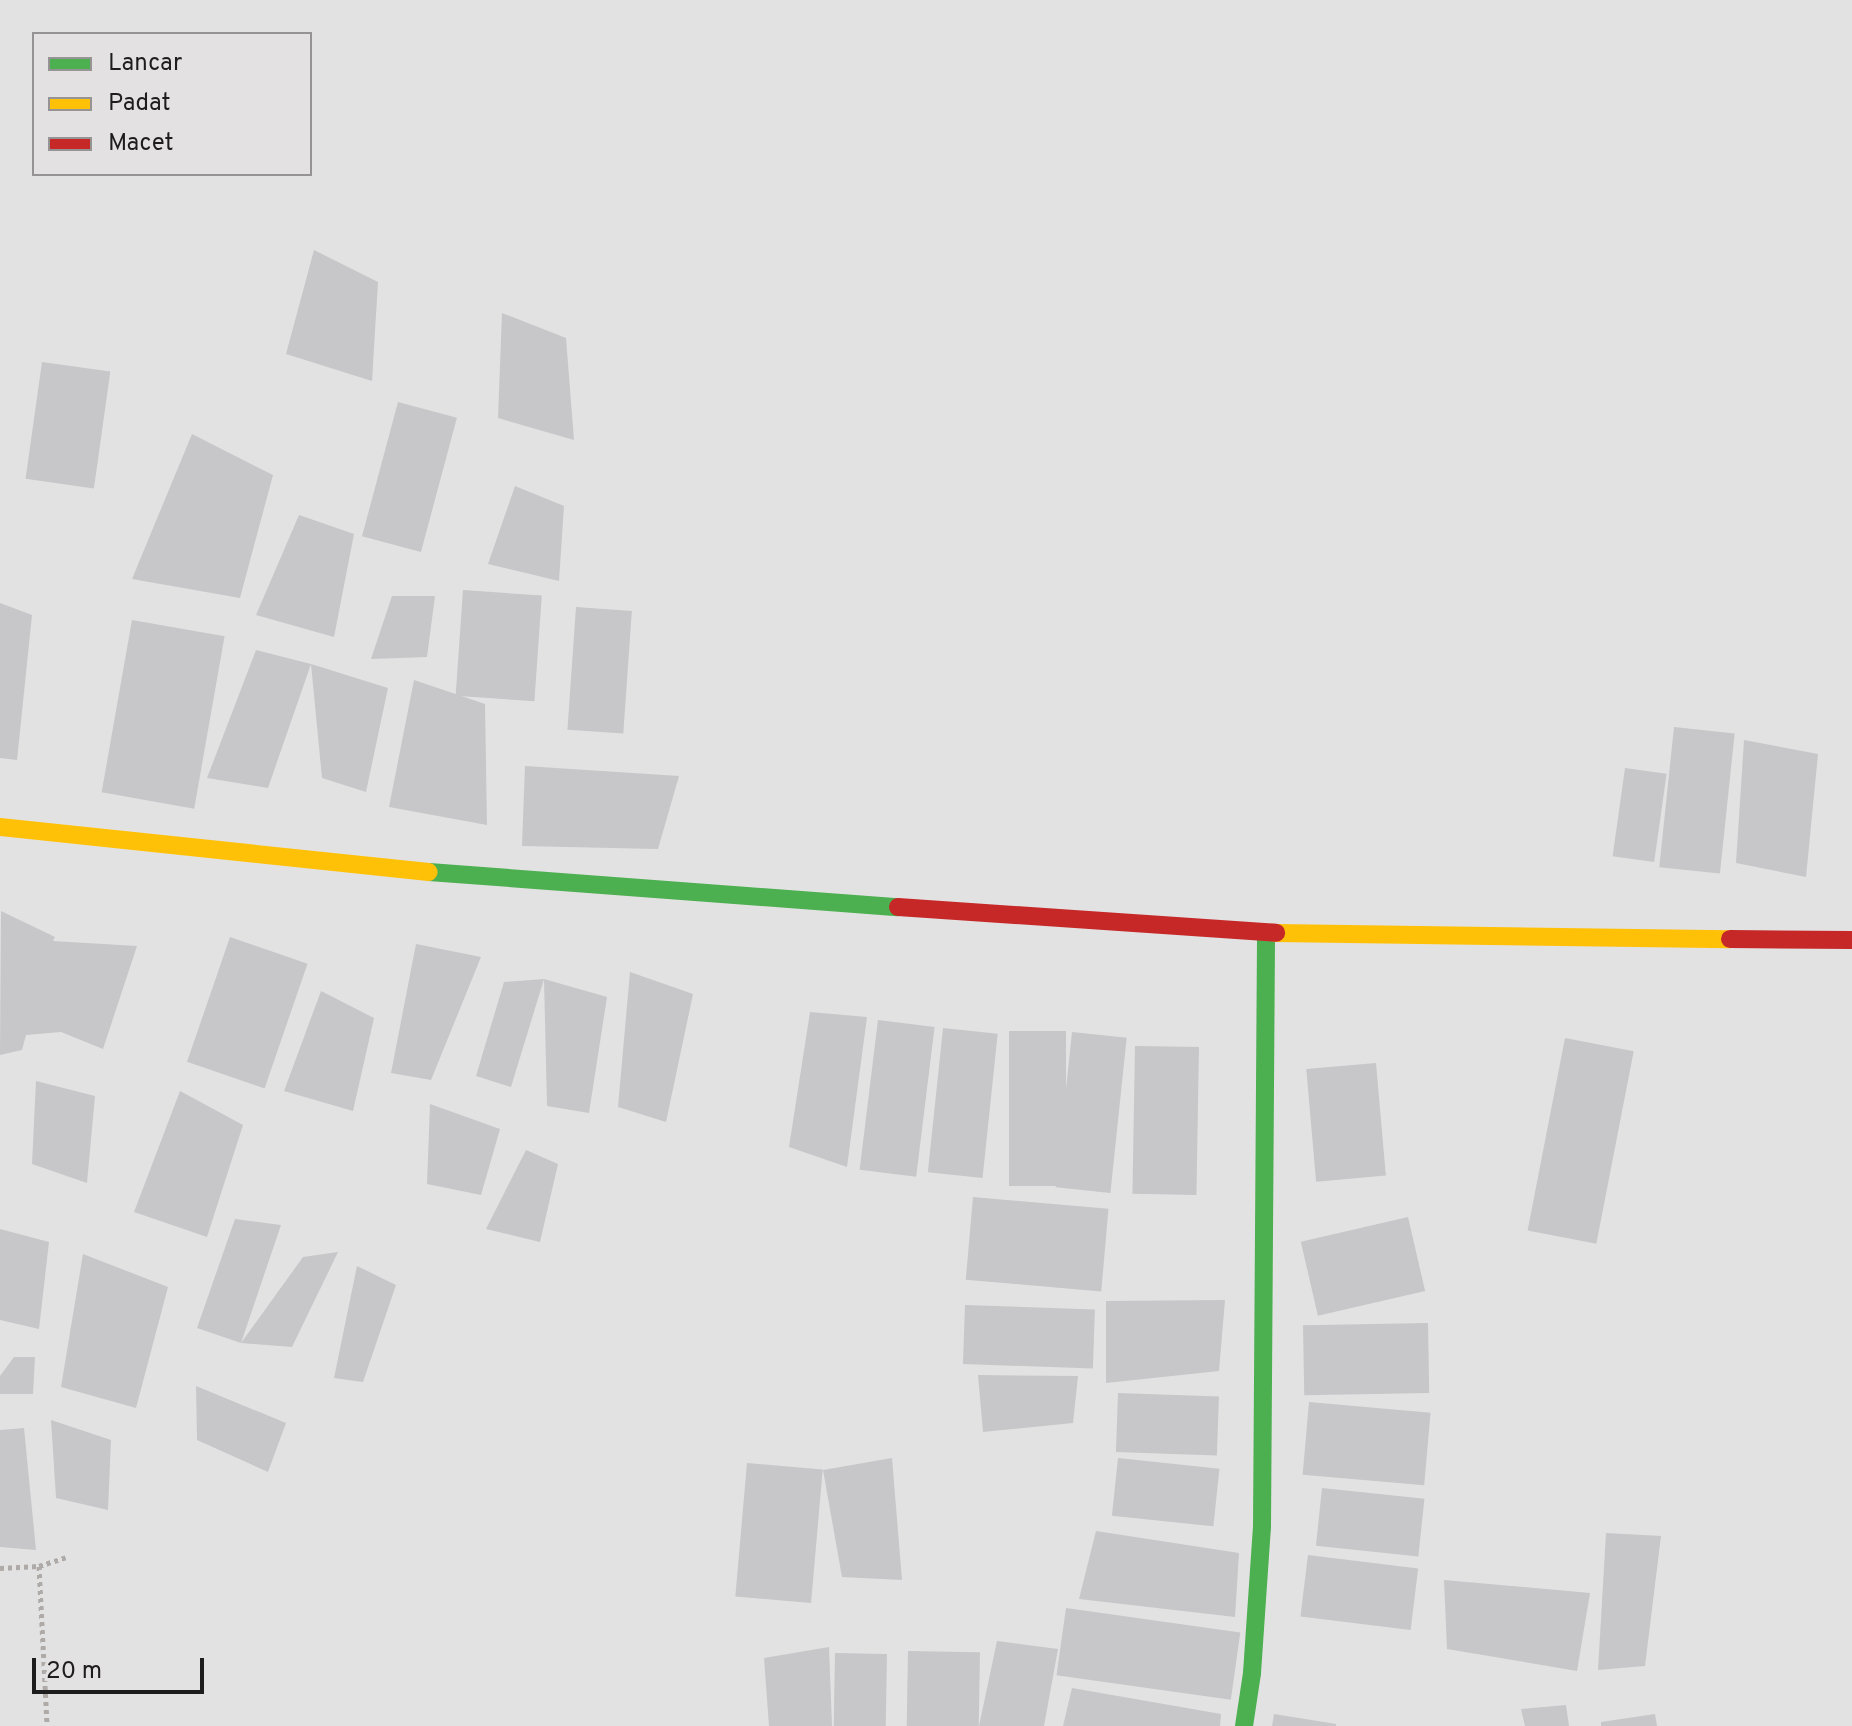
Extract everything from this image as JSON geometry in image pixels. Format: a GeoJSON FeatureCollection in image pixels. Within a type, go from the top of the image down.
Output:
{"type":"FeatureCollection","features":[{"type":"Feature","properties":{"kind":"street"},"geometry":{"type":"LineString","coordinates":[[0,827],[510,880],[1266,933],[1852,940]]}},
{"type":"Feature","properties":{"kind":"street"},"geometry":{"type":"LineString","coordinates":[[1244,1726],[1252,1673],[1262,1527],[1266,933]]}},
{"type":"Feature","properties":{"kind":"path"},"geometry":{"type":"LineString","coordinates":[[0,1568],[39,1566],[66,1557]]}},
{"type":"Feature","properties":{"kind":"path"},"geometry":{"type":"LineString","coordinates":[[39,1566],[47,1726]]}},
{"type":"Feature","properties":{"kind":"building"},"geometry":{"type":"Polygon","coordinates":[[[314,250],[378,282],[372,381],[286,354],[314,250]]]}},
{"type":"Feature","properties":{"kind":"building"},"geometry":{"type":"Polygon","coordinates":[[[502,313],[566,338],[574,440],[498,418],[502,313]]]}},
{"type":"Feature","properties":{"kind":"building"},"geometry":{"type":"Polygon","coordinates":[[[42,362],[110,372],[94,488],[26,479],[42,362]]]}},
{"type":"Feature","properties":{"kind":"building"},"geometry":{"type":"Polygon","coordinates":[[[398,402],[457,418],[421,552],[362,536],[398,402]]]}},
{"type":"Feature","properties":{"kind":"building"},"geometry":{"type":"Polygon","coordinates":[[[192,434],[273,475],[240,598],[132,579],[192,434]]]}},
{"type":"Feature","properties":{"kind":"building"},"geometry":{"type":"Polygon","coordinates":[[[515,486],[564,506],[559,581],[488,564],[515,486]]]}},
{"type":"Feature","properties":{"kind":"building"},"geometry":{"type":"Polygon","coordinates":[[[299,515],[354,534],[334,637],[256,615],[299,515]]]}},
{"type":"Feature","properties":{"kind":"building"},"geometry":{"type":"Polygon","coordinates":[[[463,590],[542,596],[534,701],[456,696],[463,590]]]}},
{"type":"Feature","properties":{"kind":"building"},"geometry":{"type":"Polygon","coordinates":[[[392,596],[435,596],[427,657],[371,659],[392,596]]]}},
{"type":"Feature","properties":{"kind":"building"},"geometry":{"type":"Polygon","coordinates":[[[0,603],[32,615],[17,760],[0,758],[0,603]]]}},
{"type":"Feature","properties":{"kind":"building"},"geometry":{"type":"Polygon","coordinates":[[[576,607],[632,611],[623,734],[567,730],[576,607]]]}},
{"type":"Feature","properties":{"kind":"building"},"geometry":{"type":"Polygon","coordinates":[[[132,620],[225,636],[194,809],[102,792],[132,620]]]}},
{"type":"Feature","properties":{"kind":"building"},"geometry":{"type":"Polygon","coordinates":[[[256,650],[311,664],[268,788],[207,778],[256,650]]]}},
{"type":"Feature","properties":{"kind":"building"},"geometry":{"type":"Polygon","coordinates":[[[311,664],[388,688],[366,792],[322,778],[311,664]]]}},
{"type":"Feature","properties":{"kind":"building"},"geometry":{"type":"Polygon","coordinates":[[[414,680],[485,704],[487,825],[389,807],[414,680]]]}},
{"type":"Feature","properties":{"kind":"building"},"geometry":{"type":"Polygon","coordinates":[[[1674,727],[1735,733],[1720,874],[1659,867],[1674,727]]]}},
{"type":"Feature","properties":{"kind":"building"},"geometry":{"type":"Polygon","coordinates":[[[1744,740],[1818,754],[1806,877],[1736,863],[1744,740]]]}},
{"type":"Feature","properties":{"kind":"building"},"geometry":{"type":"Polygon","coordinates":[[[525,766],[679,776],[658,849],[522,846],[525,766]]]}},
{"type":"Feature","properties":{"kind":"building"},"geometry":{"type":"Polygon","coordinates":[[[1625,768],[1667,774],[1654,862],[1613,856],[1625,768]]]}},
{"type":"Feature","properties":{"kind":"building"},"geometry":{"type":"Polygon","coordinates":[[[1,911],[55,937],[53,941],[137,946],[103,1049],[61,1032],[26,1035],[22,1050],[0,1055],[1,911]]]}},
{"type":"Feature","properties":{"kind":"building"},"geometry":{"type":"Polygon","coordinates":[[[230,937],[308,964],[265,1089],[187,1062],[230,937]]]}},
{"type":"Feature","properties":{"kind":"building"},"geometry":{"type":"Polygon","coordinates":[[[416,944],[481,957],[431,1080],[391,1073],[416,944]]]}},
{"type":"Feature","properties":{"kind":"building"},"geometry":{"type":"Polygon","coordinates":[[[630,972],[693,994],[666,1122],[618,1107],[630,972]]]}},
{"type":"Feature","properties":{"kind":"building"},"geometry":{"type":"Polygon","coordinates":[[[544,979],[607,997],[589,1113],[547,1106],[544,979]]]}},
{"type":"Feature","properties":{"kind":"building"},"geometry":{"type":"Polygon","coordinates":[[[544,979],[511,1087],[476,1076],[504,982],[544,979]]]}},
{"type":"Feature","properties":{"kind":"building"},"geometry":{"type":"Polygon","coordinates":[[[321,991],[374,1018],[353,1111],[284,1091],[321,991]]]}},
{"type":"Feature","properties":{"kind":"building"},"geometry":{"type":"Polygon","coordinates":[[[810,1012],[867,1017],[847,1167],[789,1147],[810,1012]]]}},
{"type":"Feature","properties":{"kind":"building"},"geometry":{"type":"Polygon","coordinates":[[[878,1020],[935,1027],[916,1177],[860,1170],[878,1020]]]}},
{"type":"Feature","properties":{"kind":"building"},"geometry":{"type":"Polygon","coordinates":[[[943,1028],[998,1034],[983,1178],[928,1172],[943,1028]]]}},
{"type":"Feature","properties":{"kind":"building"},"geometry":{"type":"Polygon","coordinates":[[[1009,1031],[1066,1031],[1066,1186],[1009,1186],[1009,1031]]]}},
{"type":"Feature","properties":{"kind":"building"},"geometry":{"type":"Polygon","coordinates":[[[1072,1032],[1127,1038],[1110,1193],[1056,1187],[1072,1032]]]}},
{"type":"Feature","properties":{"kind":"building"},"geometry":{"type":"Polygon","coordinates":[[[1565,1038],[1634,1051],[1596,1244],[1528,1230],[1565,1038]]]}},
{"type":"Feature","properties":{"kind":"building"},"geometry":{"type":"Polygon","coordinates":[[[1135,1046],[1199,1047],[1196,1195],[1132,1194],[1135,1046]]]}},
{"type":"Feature","properties":{"kind":"building"},"geometry":{"type":"Polygon","coordinates":[[[1376,1063],[1386,1176],[1316,1182],[1306,1069],[1376,1063]]]}},
{"type":"Feature","properties":{"kind":"building"},"geometry":{"type":"Polygon","coordinates":[[[36,1081],[95,1096],[87,1183],[32,1164],[36,1081]]]}},
{"type":"Feature","properties":{"kind":"building"},"geometry":{"type":"Polygon","coordinates":[[[180,1091],[243,1125],[207,1237],[134,1212],[180,1091]]]}},
{"type":"Feature","properties":{"kind":"building"},"geometry":{"type":"Polygon","coordinates":[[[430,1104],[500,1129],[481,1195],[427,1184],[430,1104]]]}},
{"type":"Feature","properties":{"kind":"building"},"geometry":{"type":"Polygon","coordinates":[[[526,1150],[558,1164],[540,1242],[486,1229],[526,1150]]]}},
{"type":"Feature","properties":{"kind":"building"},"geometry":{"type":"Polygon","coordinates":[[[973,1197],[1108,1209],[1101,1292],[966,1280],[973,1197]]]}},
{"type":"Feature","properties":{"kind":"building"},"geometry":{"type":"Polygon","coordinates":[[[1408,1217],[1425,1291],[1318,1316],[1301,1242],[1408,1217]]]}},
{"type":"Feature","properties":{"kind":"building"},"geometry":{"type":"Polygon","coordinates":[[[235,1219],[281,1225],[241,1343],[197,1328],[235,1219]]]}},
{"type":"Feature","properties":{"kind":"building"},"geometry":{"type":"Polygon","coordinates":[[[0,1229],[49,1242],[39,1329],[0,1320],[0,1229]]]}},
{"type":"Feature","properties":{"kind":"building"},"geometry":{"type":"Polygon","coordinates":[[[338,1252],[292,1347],[241,1343],[303,1257],[338,1252]]]}},
{"type":"Feature","properties":{"kind":"building"},"geometry":{"type":"Polygon","coordinates":[[[83,1254],[168,1287],[136,1408],[61,1387],[83,1254]]]}},
{"type":"Feature","properties":{"kind":"building"},"geometry":{"type":"Polygon","coordinates":[[[357,1266],[396,1285],[363,1382],[334,1378],[357,1266]]]}},
{"type":"Feature","properties":{"kind":"building"},"geometry":{"type":"Polygon","coordinates":[[[1225,1300],[1219,1371],[1106,1383],[1106,1301],[1225,1300]]]}},
{"type":"Feature","properties":{"kind":"building"},"geometry":{"type":"Polygon","coordinates":[[[965,1305],[1095,1310],[1093,1369],[963,1364],[965,1305]]]}},
{"type":"Feature","properties":{"kind":"building"},"geometry":{"type":"Polygon","coordinates":[[[1428,1323],[1429,1393],[1304,1395],[1303,1325],[1428,1323]]]}},
{"type":"Feature","properties":{"kind":"building"},"geometry":{"type":"Polygon","coordinates":[[[14,1357],[35,1357],[33,1394],[0,1394],[0,1376],[14,1357]]]}},
{"type":"Feature","properties":{"kind":"building"},"geometry":{"type":"Polygon","coordinates":[[[978,1375],[1078,1376],[1073,1423],[983,1432],[978,1375]]]}},
{"type":"Feature","properties":{"kind":"building"},"geometry":{"type":"Polygon","coordinates":[[[196,1386],[286,1423],[268,1472],[197,1440],[196,1386]]]}},
{"type":"Feature","properties":{"kind":"building"},"geometry":{"type":"Polygon","coordinates":[[[1118,1393],[1219,1397],[1217,1455],[1116,1452],[1118,1393]]]}},
{"type":"Feature","properties":{"kind":"building"},"geometry":{"type":"Polygon","coordinates":[[[1309,1402],[1431,1413],[1424,1485],[1303,1475],[1309,1402]]]}},
{"type":"Feature","properties":{"kind":"building"},"geometry":{"type":"Polygon","coordinates":[[[51,1420],[111,1440],[108,1510],[56,1498],[51,1420]]]}},
{"type":"Feature","properties":{"kind":"building"},"geometry":{"type":"Polygon","coordinates":[[[24,1428],[36,1550],[0,1547],[0,1430],[24,1428]]]}},
{"type":"Feature","properties":{"kind":"building"},"geometry":{"type":"Polygon","coordinates":[[[892,1458],[902,1580],[842,1577],[823,1470],[892,1458]]]}},
{"type":"Feature","properties":{"kind":"building"},"geometry":{"type":"Polygon","coordinates":[[[1118,1458],[1219,1469],[1213,1526],[1112,1516],[1118,1458]]]}},
{"type":"Feature","properties":{"kind":"building"},"geometry":{"type":"Polygon","coordinates":[[[747,1463],[823,1470],[811,1603],[735,1596],[747,1463]]]}},
{"type":"Feature","properties":{"kind":"building"},"geometry":{"type":"Polygon","coordinates":[[[1322,1488],[1424,1499],[1418,1556],[1316,1546],[1322,1488]]]}},
{"type":"Feature","properties":{"kind":"building"},"geometry":{"type":"Polygon","coordinates":[[[1096,1531],[1239,1553],[1235,1617],[1079,1599],[1096,1531]]]}},
{"type":"Feature","properties":{"kind":"building"},"geometry":{"type":"Polygon","coordinates":[[[1606,1533],[1661,1536],[1645,1666],[1598,1670],[1606,1533]]]}},
{"type":"Feature","properties":{"kind":"building"},"geometry":{"type":"Polygon","coordinates":[[[1308,1555],[1418,1569],[1411,1630],[1300,1617],[1308,1555]]]}},
{"type":"Feature","properties":{"kind":"building"},"geometry":{"type":"Polygon","coordinates":[[[1444,1580],[1590,1593],[1577,1671],[1447,1649],[1444,1580]]]}},
{"type":"Feature","properties":{"kind":"building"},"geometry":{"type":"Polygon","coordinates":[[[1066,1608],[1240,1632],[1231,1700],[1057,1675],[1066,1608]]]}},
{"type":"Feature","properties":{"kind":"building"},"geometry":{"type":"Polygon","coordinates":[[[997,1641],[1058,1649],[1044,1726],[979,1726],[997,1641]]]}},
{"type":"Feature","properties":{"kind":"building"},"geometry":{"type":"Polygon","coordinates":[[[829,1647],[832,1726],[769,1726],[764,1658],[829,1647]]]}},
{"type":"Feature","properties":{"kind":"building"},"geometry":{"type":"Polygon","coordinates":[[[908,1651],[980,1652],[979,1726],[907,1726],[908,1651]]]}},
{"type":"Feature","properties":{"kind":"building"},"geometry":{"type":"Polygon","coordinates":[[[835,1653],[887,1654],[886,1726],[834,1726],[835,1653]]]}},
{"type":"Feature","properties":{"kind":"building"},"geometry":{"type":"Polygon","coordinates":[[[1072,1688],[1221,1714],[1220,1726],[1063,1726],[1072,1688]]]}},
{"type":"Feature","properties":{"kind":"building"},"geometry":{"type":"Polygon","coordinates":[[[1566,1705],[1569,1726],[1525,1726],[1521,1709],[1566,1705]]]}},
{"type":"Feature","properties":{"kind":"building"},"geometry":{"type":"Polygon","coordinates":[[[1274,1714],[1336,1724],[1336,1726],[1272,1726],[1274,1714]]]}},
{"type":"Feature","properties":{"kind":"building"},"geometry":{"type":"Polygon","coordinates":[[[1655,1714],[1657,1726],[1601,1726],[1601,1722],[1655,1714]]]}},
{"type":"Feature","properties":{"kind":"traffic: fast"},"geometry":{"type":"LineString","coordinates":[[429,872],[898,907]]}},
{"type":"Feature","properties":{"kind":"traffic: fast"},"geometry":{"type":"LineString","coordinates":[[1244,1726],[1252,1673],[1262,1527],[1266,933]]}},
{"type":"Feature","properties":{"kind":"traffic: slow"},"geometry":{"type":"LineString","coordinates":[[0,827],[429,872]]}},
{"type":"Feature","properties":{"kind":"traffic: slow"},"geometry":{"type":"LineString","coordinates":[[1276,933],[1730,939]]}},
{"type":"Feature","properties":{"kind":"traffic: jam"},"geometry":{"type":"LineString","coordinates":[[898,907],[1276,933]]}},
{"type":"Feature","properties":{"kind":"traffic: jam"},"geometry":{"type":"LineString","coordinates":[[1730,939],[1852,940]]}}]}
